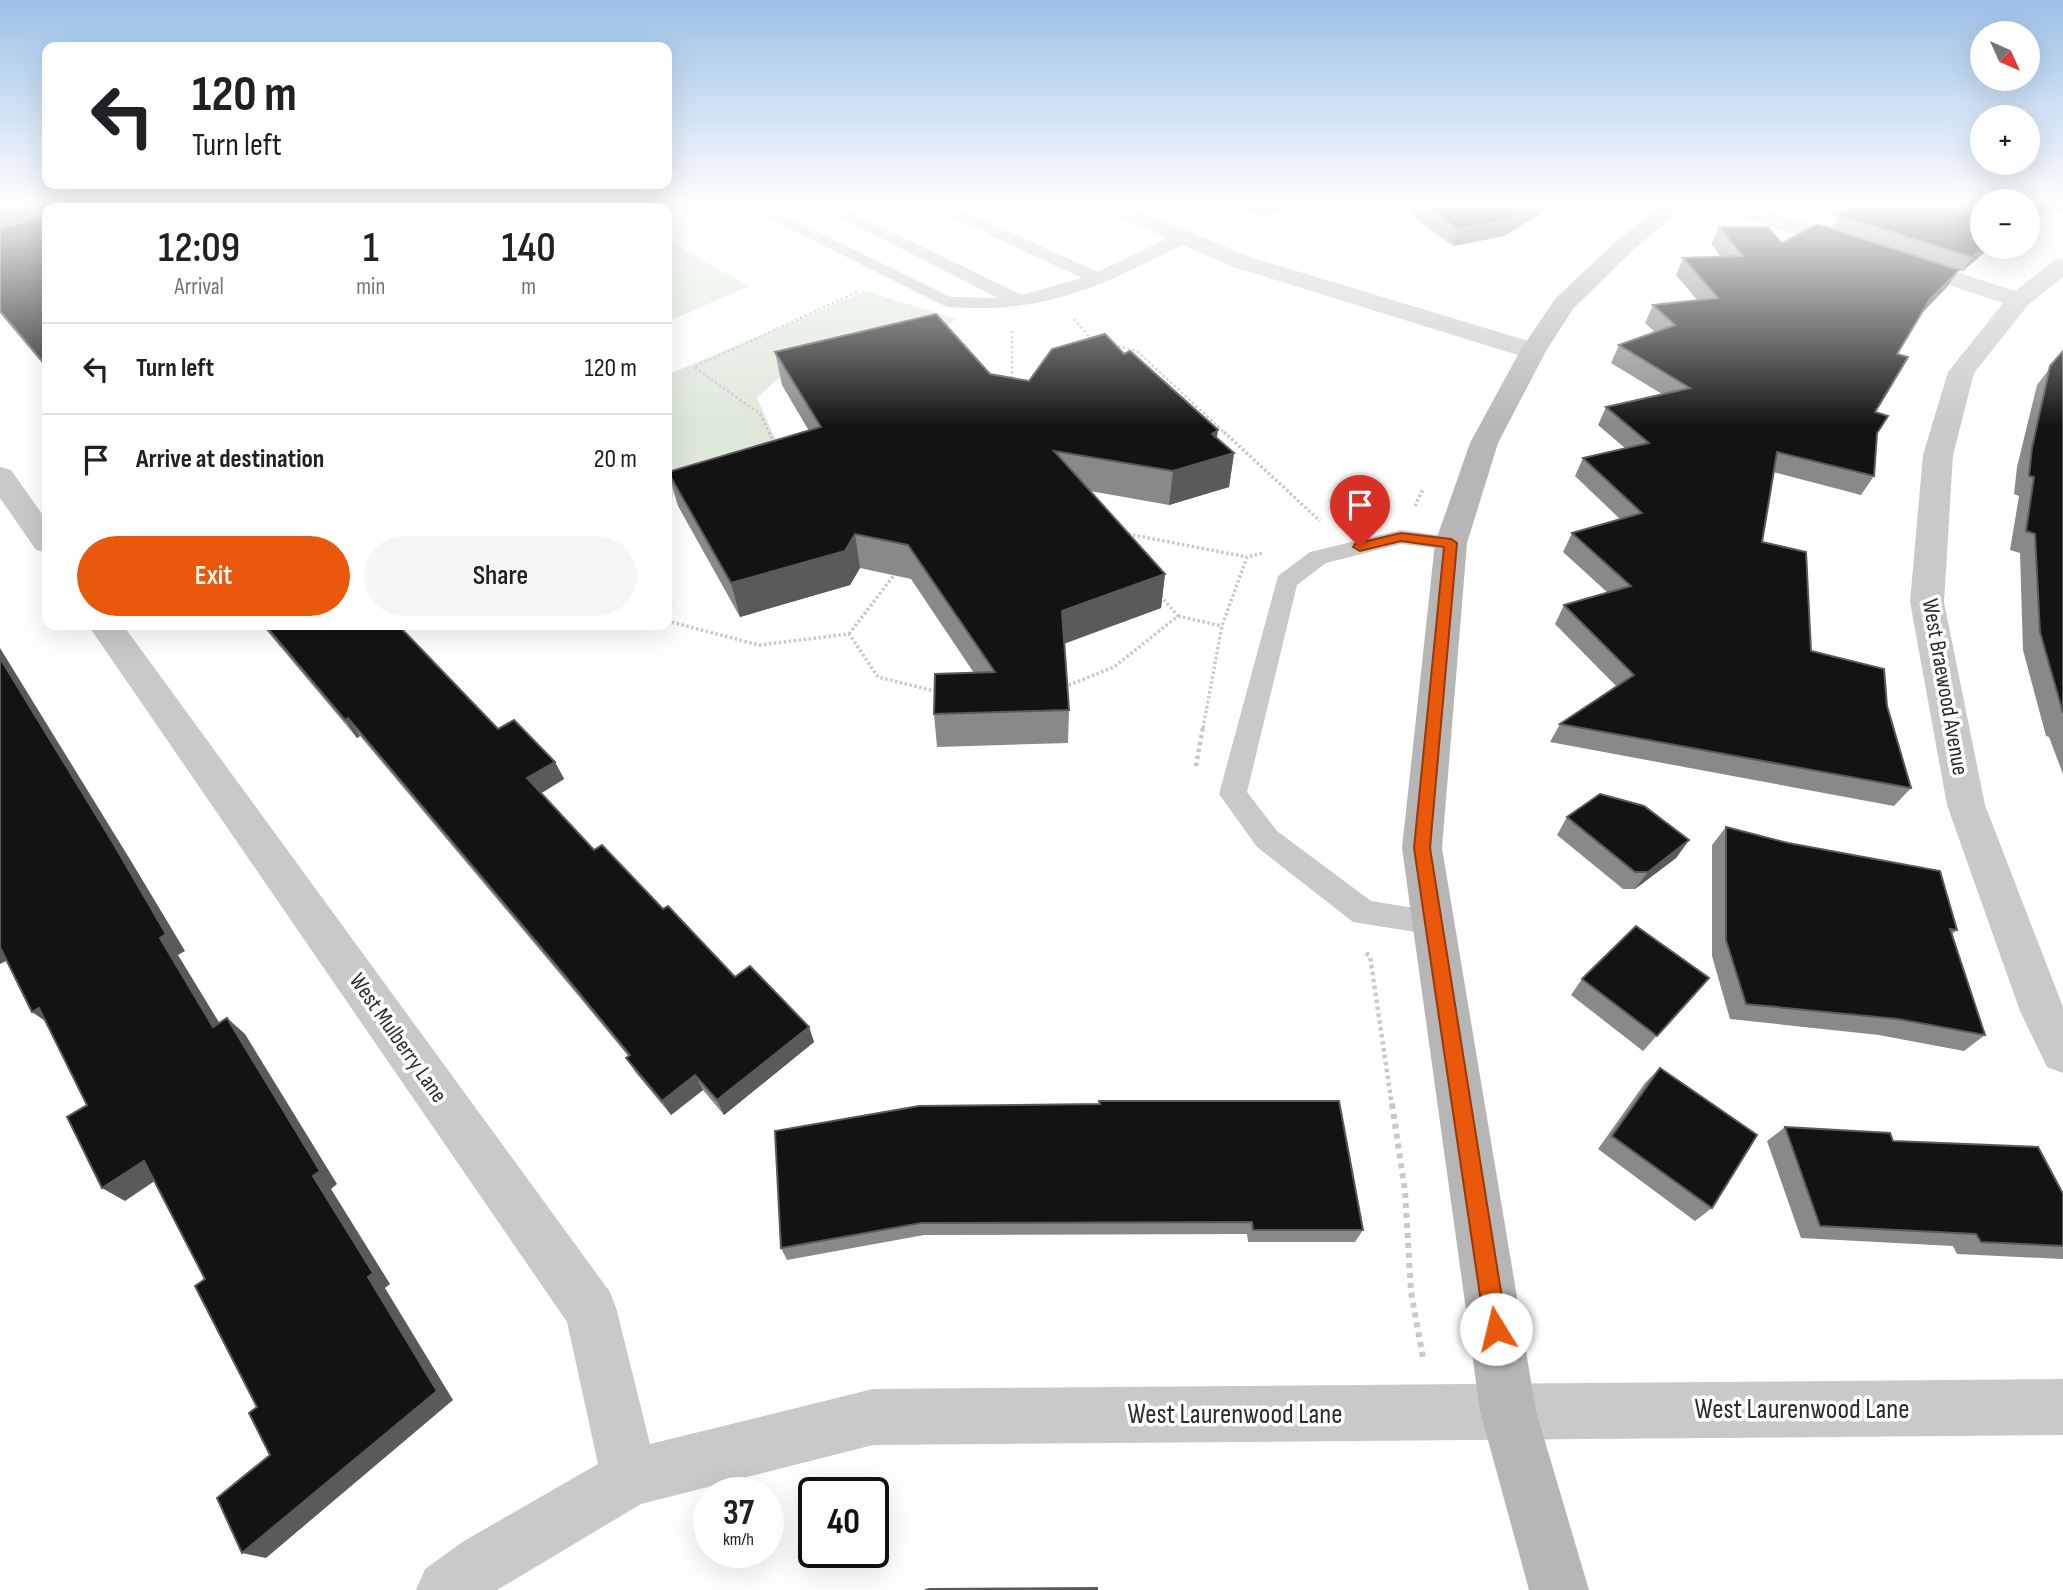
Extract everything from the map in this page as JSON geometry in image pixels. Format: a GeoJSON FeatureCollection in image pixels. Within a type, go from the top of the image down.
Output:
{"type":"FeatureCollection","features":[{"type":"Feature","properties":{"kind":"street"},"geometry":{"type":"LineString","coordinates":[[1295,278],[1533,351]]}},
{"type":"Feature","properties":{"kind":"street"},"geometry":{"type":"LineString","coordinates":[[1559,1590],[1508,1411],[1422,848],[1451,543],[1484,443],[1533,351],[1564,304],[1591,278]]}},
{"type":"Feature","properties":{"kind":"street"},"geometry":{"type":"LineString","coordinates":[[1953,278],[2019,300]]}},
{"type":"Feature","properties":{"kind":"street","name":"West Braewood Avenue"},"geometry":{"type":"LineString","coordinates":[[2046,278],[2019,300],[1961,372],[1938,456],[1927,602],[1966,805],[2042,1011],[2063,1052]]}},
{"type":"Feature","properties":{"kind":"street"},"geometry":{"type":"LineString","coordinates":[[0,476],[42,536]]}},
{"type":"Feature","properties":{"kind":"street","name":"West Mulberry Lane"},"geometry":{"type":"LineString","coordinates":[[109,630],[591,1311],[630,1478]]}},
{"type":"Feature","properties":{"kind":"street","name":"West Laurenwood Lane"},"geometry":{"type":"LineString","coordinates":[[446,1590],[485,1562],[630,1478],[873,1417],[2063,1407]]}},
{"type":"Feature","properties":{"kind":"lane"},"geometry":{"type":"LineString","coordinates":[[899,278],[947,302],[982,306],[1021,302],[1065,292],[1098,279]]}},
{"type":"Feature","properties":{"kind":"lane"},"geometry":{"type":"LineString","coordinates":[[973,278],[1021,302]]}},
{"type":"Feature","properties":{"kind":"lane"},"geometry":{"type":"LineString","coordinates":[[1434,922],[1364,913],[1266,839],[1233,794],[1286,582],[1318,557],[1401,537],[1451,543]]}},
{"type":"Feature","properties":{"kind":"path"},"geometry":{"type":"LineString","coordinates":[[777,447],[760,414],[694,367],[867,288]]}},
{"type":"Feature","properties":{"kind":"path"},"geometry":{"type":"LineString","coordinates":[[1073,318],[1090,338],[1137,351],[1325,526]]}},
{"type":"Feature","properties":{"kind":"path"},"geometry":{"type":"LineString","coordinates":[[1012,330],[1012,386]]}},
{"type":"Feature","properties":{"kind":"path"},"geometry":{"type":"LineString","coordinates":[[1409,517],[1427,481]]}},
{"type":"Feature","properties":{"kind":"path"},"geometry":{"type":"LineString","coordinates":[[1115,531],[1247,556],[1272,550]]}},
{"type":"Feature","properties":{"kind":"path"},"geometry":{"type":"LineString","coordinates":[[1194,779],[1222,626],[1247,556]]}},
{"type":"Feature","properties":{"kind":"path"},"geometry":{"type":"LineString","coordinates":[[672,622],[759,645],[849,634],[894,575]]}},
{"type":"Feature","properties":{"kind":"path"},"geometry":{"type":"LineString","coordinates":[[1153,587],[1178,616],[1222,626]]}},
{"type":"Feature","properties":{"kind":"path"},"geometry":{"type":"LineString","coordinates":[[1056,691],[1114,667],[1178,616]]}},
{"type":"Feature","properties":{"kind":"path"},"geometry":{"type":"LineString","coordinates":[[849,634],[877,677],[939,693]]}},
{"type":"Feature","properties":{"kind":"path"},"geometry":{"type":"LineString","coordinates":[[1359,947],[1370,956],[1405,1191],[1411,1292],[1432,1412]]}},
{"type":"Feature","properties":{"kind":"green space"},"geometry":{"type":"Polygon","coordinates":[[[672,278],[735,278],[749,286],[672,320],[672,278]]]}},
{"type":"Feature","properties":{"kind":"green space"},"geometry":{"type":"Polygon","coordinates":[[[866,291],[956,319],[941,330],[813,360],[776,380],[757,398],[786,463],[677,491],[672,498],[672,373],[866,291]]]}},
{"type":"Feature","properties":{"kind":"building"},"geometry":{"type":"Polygon","coordinates":[[[0,278],[42,278],[42,361],[0,311],[0,278]]]}},
{"type":"Feature","properties":{"kind":"building"},"geometry":{"type":"Polygon","coordinates":[[[1701,278],[1951,278],[1930,299],[1897,354],[1908,357],[1875,412],[1888,416],[1877,433],[1874,476],[1777,452],[1762,542],[1806,552],[1811,651],[1884,669],[1887,706],[1911,788],[1560,724],[1634,675],[1564,605],[1631,586],[1572,533],[1642,513],[1583,458],[1649,443],[1606,407],[1690,388],[1619,345],[1675,325],[1653,305],[1718,298],[1701,278]]]}},
{"type":"Feature","properties":{"kind":"building"},"geometry":{"type":"Polygon","coordinates":[[[936,314],[990,374],[1029,381],[1052,349],[1105,334],[1124,354],[1130,351],[1218,430],[1212,434],[1234,453],[1173,471],[1054,451],[1165,574],[1062,611],[1069,710],[934,714],[935,674],[995,672],[908,545],[855,534],[845,551],[731,583],[672,479],[672,471],[821,427],[775,352],[936,314]]]}},
{"type":"Feature","properties":{"kind":"building"},"geometry":{"type":"Polygon","coordinates":[[[2063,351],[2063,713],[2040,632],[2035,534],[2026,531],[2034,477],[2029,476],[2032,448],[2050,366],[2063,351]]]}},
{"type":"Feature","properties":{"kind":"building"},"geometry":{"type":"Polygon","coordinates":[[[269,630],[403,630],[498,729],[514,720],[555,762],[527,778],[594,850],[602,845],[663,909],[668,906],[735,977],[750,966],[809,1027],[717,1100],[695,1075],[662,1101],[626,1058],[630,1055],[566,977],[348,718],[345,720],[269,630]]]}},
{"type":"Feature","properties":{"kind":"building"},"geometry":{"type":"Polygon","coordinates":[[[0,658],[166,934],[160,938],[213,1027],[227,1018],[320,1171],[313,1176],[373,1273],[368,1277],[437,1391],[242,1553],[217,1498],[270,1455],[249,1413],[257,1407],[195,1286],[205,1279],[144,1161],[102,1188],[67,1117],[87,1105],[39,1008],[32,1012],[0,947],[0,658]]]}},
{"type":"Feature","properties":{"kind":"building"},"geometry":{"type":"Polygon","coordinates":[[[1600,794],[1644,806],[1689,840],[1648,872],[1635,872],[1567,817],[1600,794]]]}},
{"type":"Feature","properties":{"kind":"building"},"geometry":{"type":"Polygon","coordinates":[[[1726,827],[1788,843],[1940,871],[1957,930],[1950,929],[1985,1035],[1898,1019],[1746,1004],[1726,940],[1726,827]]]}},
{"type":"Feature","properties":{"kind":"building"},"geometry":{"type":"Polygon","coordinates":[[[1636,926],[1709,978],[1657,1036],[1582,979],[1636,926]]]}},
{"type":"Feature","properties":{"kind":"building"},"geometry":{"type":"Polygon","coordinates":[[[1660,1068],[1757,1135],[1712,1208],[1612,1136],[1660,1068]]]}},
{"type":"Feature","properties":{"kind":"building"},"geometry":{"type":"Polygon","coordinates":[[[1099,1101],[1339,1101],[1363,1230],[1253,1230],[1252,1222],[921,1223],[781,1248],[775,1131],[919,1106],[1100,1104],[1099,1101]]]}},
{"type":"Feature","properties":{"kind":"building"},"geometry":{"type":"Polygon","coordinates":[[[1785,1127],[1890,1133],[1893,1141],[2038,1147],[2063,1194],[2063,1246],[1981,1242],[1976,1234],[1820,1226],[1785,1127]]]}},
{"type":"Feature","properties":{"kind":"building"},"geometry":{"type":"Polygon","coordinates":[[[930,1589],[1097,1590],[925,1590],[930,1589]]]}},
{"type":"Feature","properties":{"kind":"route"},"geometry":{"type":"LineString","coordinates":[[1360,547],[1401,537],[1451,543],[1422,848],[1496,1329]]}}]}
